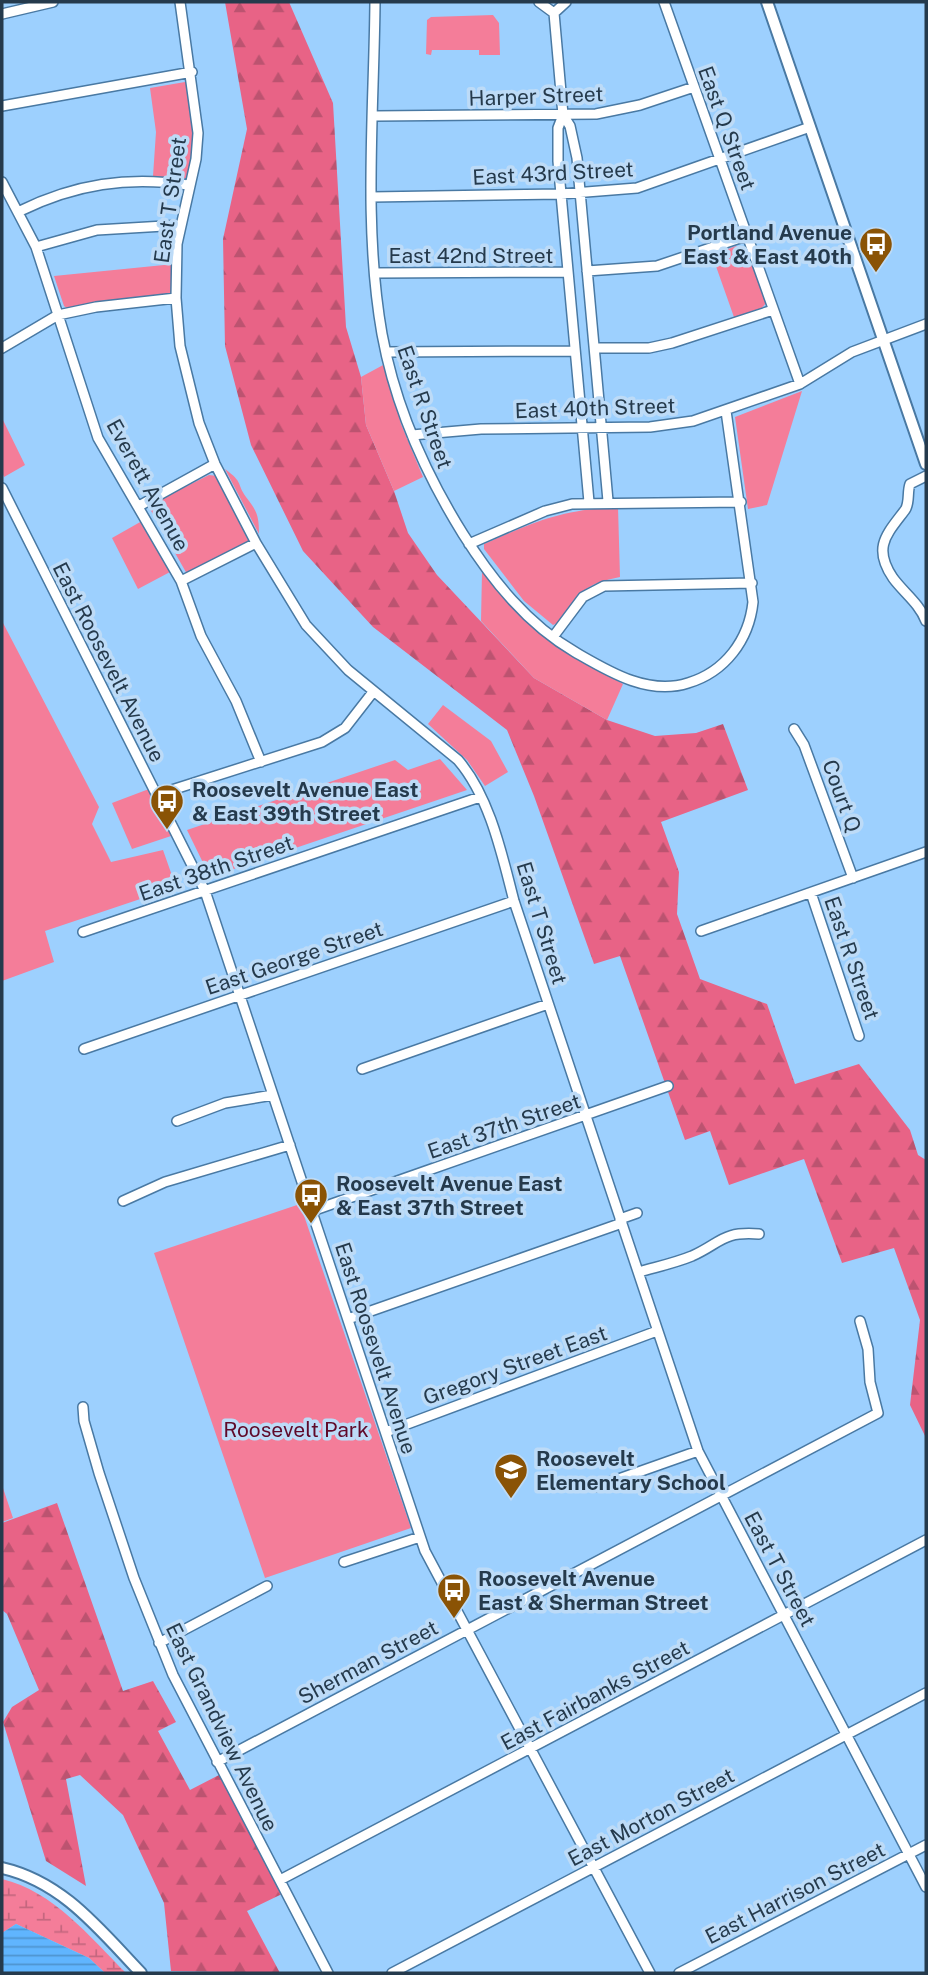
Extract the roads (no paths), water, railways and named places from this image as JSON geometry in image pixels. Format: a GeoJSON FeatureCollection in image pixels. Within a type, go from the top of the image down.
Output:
{"type":"FeatureCollection","features":[{"type":"Feature","properties":{"kind":"main road"},"geometry":{"type":"LineString","coordinates":[[767,2],[926,464]]}},
{"type":"Feature","properties":{"kind":"main road"},"geometry":{"type":"LineString","coordinates":[[2,1868],[29,1875],[54,1888],[77,1907],[141,1973]]}},
{"type":"Feature","properties":{"kind":"street"},"geometry":{"type":"LineString","coordinates":[[2,14],[54,2]]}},
{"type":"Feature","properties":{"kind":"street","name":"East T Street"},"geometry":{"type":"LineString","coordinates":[[180,2],[192,72],[198,134],[196,159],[181,225],[176,298],[179,341],[186,379],[215,464],[279,583],[324,648],[373,692],[458,760],[480,797],[503,856],[514,901],[698,1451],[926,1887]]}},
{"type":"Feature","properties":{"kind":"street","name":"East R Street"},"geometry":{"type":"LineString","coordinates":[[376,2],[372,197],[375,272],[386,352],[412,435],[434,486],[469,544],[512,600],[553,637],[627,679],[649,686],[685,685],[712,672],[734,653],[750,622],[752,583]]}},
{"type":"Feature","properties":{"kind":"street"},"geometry":{"type":"LineString","coordinates":[[539,2],[554,13],[564,115],[572,136],[581,193],[608,501]]}},
{"type":"Feature","properties":{"kind":"street"},"geometry":{"type":"LineString","coordinates":[[554,13],[566,2]]}},
{"type":"Feature","properties":{"kind":"street","name":"East Q Street"},"geometry":{"type":"LineString","coordinates":[[664,2],[800,384]]}},
{"type":"Feature","properties":{"kind":"street"},"geometry":{"type":"LineString","coordinates":[[2,106],[192,72]]}},
{"type":"Feature","properties":{"kind":"street","name":"Harper Street"},"geometry":{"type":"LineString","coordinates":[[374,116],[564,115],[620,110],[694,87]]}},
{"type":"Feature","properties":{"kind":"street"},"geometry":{"type":"LineString","coordinates":[[564,115],[558,128],[561,194],[589,502]]}},
{"type":"Feature","properties":{"kind":"street","name":"East 43rd Street"},"geometry":{"type":"LineString","coordinates":[[372,197],[561,194],[637,188],[810,127]]}},
{"type":"Feature","properties":{"kind":"street"},"geometry":{"type":"LineString","coordinates":[[20,211],[52,196],[97,184],[140,179],[188,185]]}},
{"type":"Feature","properties":{"kind":"street","name":"Everett Avenue"},"geometry":{"type":"LineString","coordinates":[[2,182],[20,211],[36,247],[98,438],[181,581],[201,636],[236,702],[261,762]]}},
{"type":"Feature","properties":{"kind":"street"},"geometry":{"type":"LineString","coordinates":[[36,247],[97,230],[181,225]]}},
{"type":"Feature","properties":{"kind":"street"},"geometry":{"type":"LineString","coordinates":[[587,271],[657,266],[746,236]]}},
{"type":"Feature","properties":{"kind":"street","name":"East 42nd Street"},"geometry":{"type":"LineString","coordinates":[[375,272],[567,272]]}},
{"type":"Feature","properties":{"kind":"street"},"geometry":{"type":"LineString","coordinates":[[2,348],[58,315],[96,307],[176,298]]}},
{"type":"Feature","properties":{"kind":"street"},"geometry":{"type":"LineString","coordinates":[[595,348],[649,348],[773,310]]}},
{"type":"Feature","properties":{"kind":"street","name":"East 40th Street"},"geometry":{"type":"LineString","coordinates":[[412,435],[481,429],[672,424],[726,411],[800,384],[852,352],[926,324]]}},
{"type":"Feature","properties":{"kind":"street"},"geometry":{"type":"LineString","coordinates":[[386,352],[575,351]]}},
{"type":"Feature","properties":{"kind":"street"},"geometry":{"type":"LineString","coordinates":[[553,637],[583,597],[604,586],[752,583],[726,411]]}},
{"type":"Feature","properties":{"kind":"street"},"geometry":{"type":"LineString","coordinates":[[139,506],[215,464]]}},
{"type":"Feature","properties":{"kind":"street"},"geometry":{"type":"LineString","coordinates":[[926,476],[910,484],[906,509],[890,526],[883,549],[892,576],[916,603],[926,621]]}},
{"type":"Feature","properties":{"kind":"street","name":"East Roosevelt Avenue"},"geometry":{"type":"LineString","coordinates":[[2,488],[205,891],[421,1537],[530,1750],[650,1973]]}},
{"type":"Feature","properties":{"kind":"street"},"geometry":{"type":"LineString","coordinates":[[469,544],[553,508],[589,502],[741,502]]}},
{"type":"Feature","properties":{"kind":"street"},"geometry":{"type":"LineString","coordinates":[[181,581],[256,543]]}},
{"type":"Feature","properties":{"kind":"street"},"geometry":{"type":"LineString","coordinates":[[156,795],[334,736],[355,717],[373,692]]}},
{"type":"Feature","properties":{"kind":"street","name":"Court Q"},"geometry":{"type":"LineString","coordinates":[[794,729],[804,745],[853,878]]}},
{"type":"Feature","properties":{"kind":"street","name":"East 38th Street"},"geometry":{"type":"LineString","coordinates":[[83,932],[480,797]]}},
{"type":"Feature","properties":{"kind":"street"},"geometry":{"type":"LineString","coordinates":[[701,930],[926,852]]}},
{"type":"Feature","properties":{"kind":"street","name":"East R Street"},"geometry":{"type":"LineString","coordinates":[[811,892],[859,1035]]}},
{"type":"Feature","properties":{"kind":"street","name":"East George Street"},"geometry":{"type":"LineString","coordinates":[[84,1049],[514,901]]}},
{"type":"Feature","properties":{"kind":"street"},"geometry":{"type":"LineString","coordinates":[[362,1069],[548,1004]]}},
{"type":"Feature","properties":{"kind":"street","name":"East 37th Street"},"geometry":{"type":"LineString","coordinates":[[312,1210],[586,1117],[668,1086]]}},
{"type":"Feature","properties":{"kind":"street"},"geometry":{"type":"LineString","coordinates":[[177,1121],[225,1102],[273,1095]]}},
{"type":"Feature","properties":{"kind":"street"},"geometry":{"type":"LineString","coordinates":[[123,1201],[165,1182],[290,1145]]}},
{"type":"Feature","properties":{"kind":"street"},"geometry":{"type":"LineString","coordinates":[[348,1319],[637,1213]]}},
{"type":"Feature","properties":{"kind":"street"},"geometry":{"type":"LineString","coordinates":[[639,1272],[693,1255],[724,1237],[742,1233],[759,1234]]}},
{"type":"Feature","properties":{"kind":"street","name":"Sherman Street"},"geometry":{"type":"LineString","coordinates":[[218,1762],[878,1413],[870,1382],[868,1349],[860,1321]]}},
{"type":"Feature","properties":{"kind":"street","name":"Gregory Street East"},"geometry":{"type":"LineString","coordinates":[[386,1432],[657,1331]]}},
{"type":"Feature","properties":{"kind":"street","name":"East Grandview Avenue"},"geometry":{"type":"LineString","coordinates":[[83,1407],[84,1421],[99,1473],[159,1643],[328,1973]]}},
{"type":"Feature","properties":{"kind":"street"},"geometry":{"type":"LineString","coordinates":[[596,1487],[698,1451]]}},
{"type":"Feature","properties":{"kind":"street"},"geometry":{"type":"LineString","coordinates":[[344,1562],[421,1537]]}},
{"type":"Feature","properties":{"kind":"street","name":"East Fairbanks Street"},"geometry":{"type":"LineString","coordinates":[[280,1880],[926,1540]]}},
{"type":"Feature","properties":{"kind":"street"},"geometry":{"type":"LineString","coordinates":[[159,1643],[267,1586]]}},
{"type":"Feature","properties":{"kind":"street","name":"East Morton Street"},"geometry":{"type":"LineString","coordinates":[[392,1973],[926,1693]]}},
{"type":"Feature","properties":{"kind":"street","name":"East Harrison Street"},"geometry":{"type":"LineString","coordinates":[[679,1973],[926,1845]]}},
{"type":"Feature","properties":{"kind":"street"},"geometry":{"type":"LineString","coordinates":[[131,1963],[149,1973]]}},
{"type":"Feature","properties":{"kind":"water"},"geometry":{"type":"Polygon","coordinates":[[[16,1924],[89,1958],[105,1973],[2,1973],[2,1933],[16,1924]]]}},
{"type":"Feature","properties":{"kind":"place","name":"Portland Avenue East & East 40th"},"geometry":{"type":"Point","coordinates":[876,274]}},
{"type":"Feature","properties":{"kind":"place","name":"Roosevelt Avenue East & East 39th Street"},"geometry":{"type":"Point","coordinates":[167,831]}},
{"type":"Feature","properties":{"kind":"place","name":"Roosevelt Avenue East & East 37th Street"},"geometry":{"type":"Point","coordinates":[311,1225]}},
{"type":"Feature","properties":{"kind":"place","name":"Roosevelt Elementary School"},"geometry":{"type":"Point","coordinates":[511,1500]}},
{"type":"Feature","properties":{"kind":"place","name":"Roosevelt Avenue East & Sherman Street"},"geometry":{"type":"Point","coordinates":[454,1620]}},
{"type":"Feature","properties":{"kind":"park label","name":"Roosevelt Park"},"geometry":{"type":"Point","coordinates":[296,1429]}}]}
